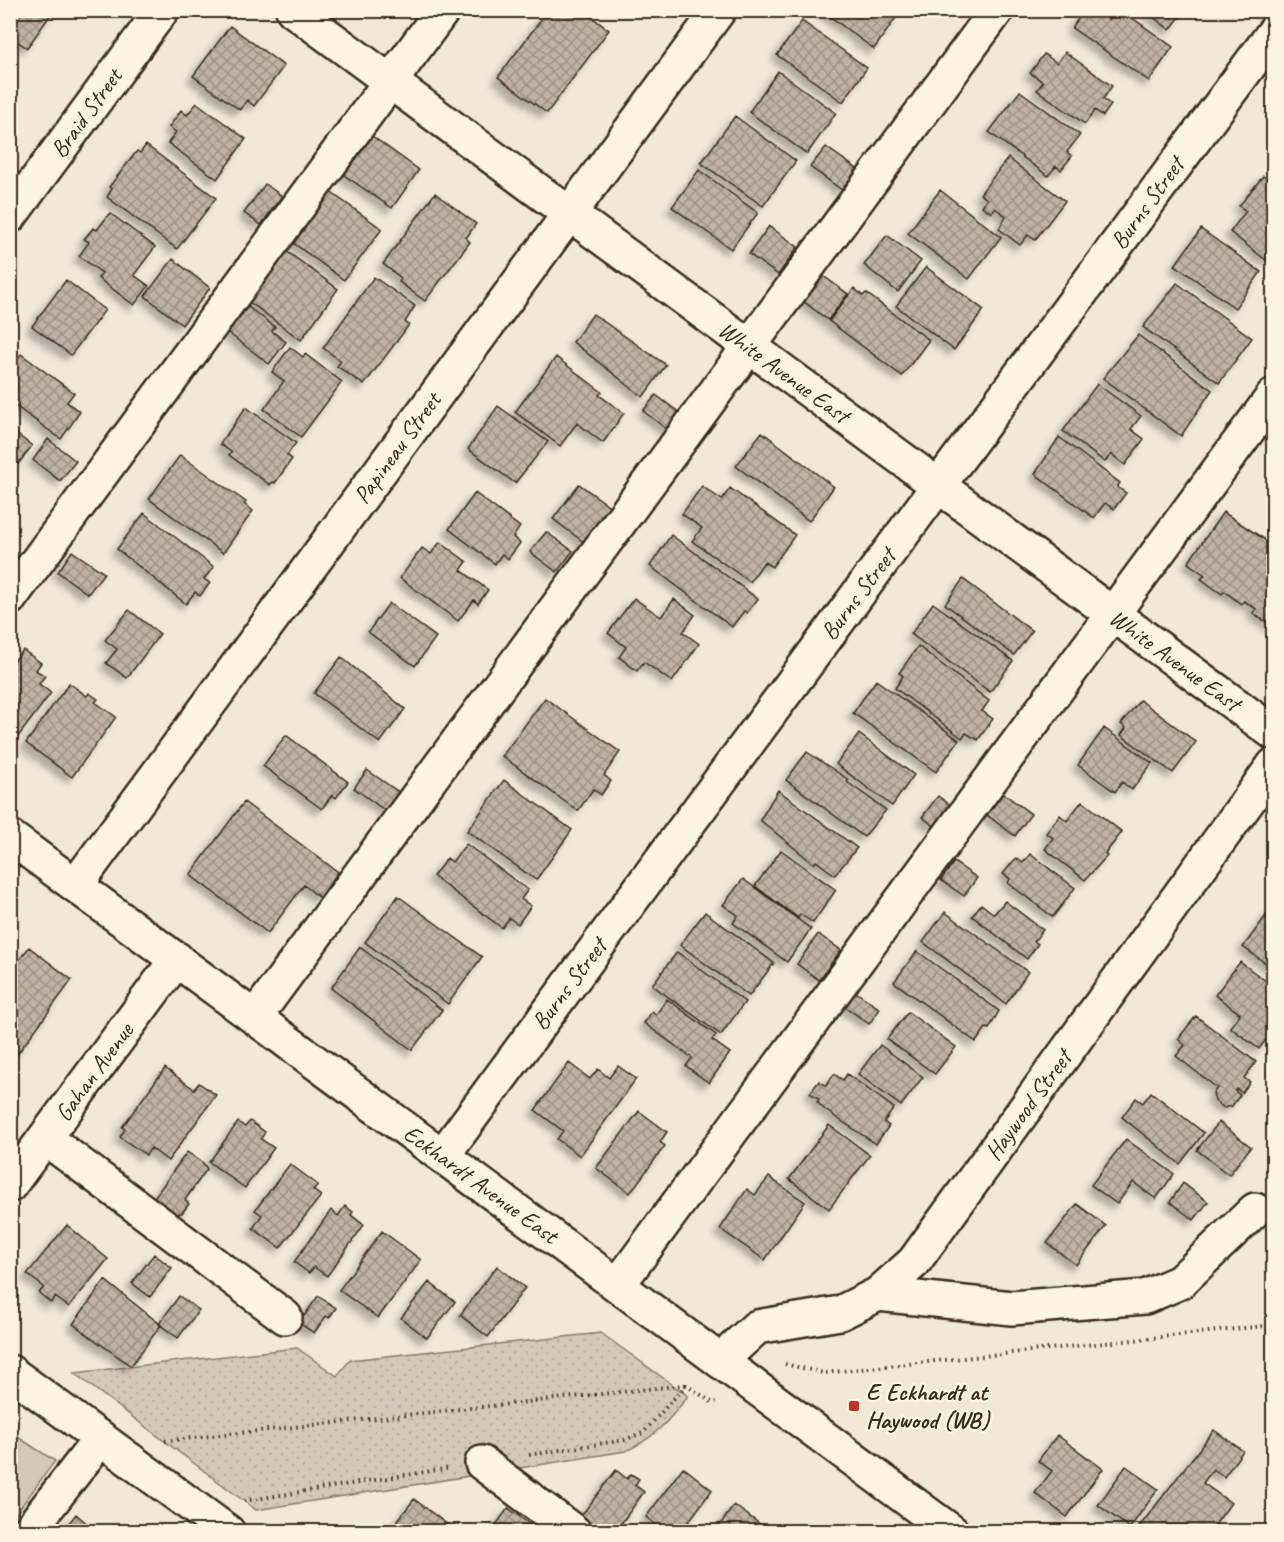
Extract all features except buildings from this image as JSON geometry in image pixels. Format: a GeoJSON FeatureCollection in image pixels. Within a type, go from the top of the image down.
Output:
{"type":"FeatureCollection","features":[{"type":"Feature","properties":{"kind":"street","name":"Braid Street"},"geometry":{"type":"LineString","coordinates":[[10,216],[162,10]]}},
{"type":"Feature","properties":{"kind":"street","name":"White Avenue East"},"geometry":{"type":"LineString","coordinates":[[293,10],[1274,733]]}},
{"type":"Feature","properties":{"kind":"street"},"geometry":{"type":"LineString","coordinates":[[10,598],[443,10]]}},
{"type":"Feature","properties":{"kind":"street","name":"Papineau Street"},"geometry":{"type":"LineString","coordinates":[[76,885],[719,10]]}},
{"type":"Feature","properties":{"kind":"street"},"geometry":{"type":"LineString","coordinates":[[255,1017],[997,10]]}},
{"type":"Feature","properties":{"kind":"street","name":"Burns Street"},"geometry":{"type":"LineString","coordinates":[[443,1155],[1274,32]]}},
{"type":"Feature","properties":{"kind":"street"},"geometry":{"type":"LineString","coordinates":[[618,1285],[1274,395]]}},
{"type":"Feature","properties":{"kind":"street","name":"Haywood Street"},"geometry":{"type":"LineString","coordinates":[[720,1361],[758,1327],[840,1313],[878,1294],[914,1262],[1274,765]]}},
{"type":"Feature","properties":{"kind":"street","name":"Eckhardt Avenue East"},"geometry":{"type":"LineString","coordinates":[[10,837],[952,1532]]}},
{"type":"Feature","properties":{"kind":"street","name":"Gahan Avenue"},"geometry":{"type":"LineString","coordinates":[[10,1185],[177,959]]}},
{"type":"Feature","properties":{"kind":"street"},"geometry":{"type":"LineString","coordinates":[[45,1138],[285,1317]]}},
{"type":"Feature","properties":{"kind":"street"},"geometry":{"type":"LineString","coordinates":[[878,1294],[1012,1308],[1145,1297],[1180,1282],[1255,1210]]}},
{"type":"Feature","properties":{"kind":"street"},"geometry":{"type":"LineString","coordinates":[[10,1372],[101,1438],[232,1517]]}},
{"type":"Feature","properties":{"kind":"street"},"geometry":{"type":"LineString","coordinates":[[28,1532],[101,1438]]}},
{"type":"Feature","properties":{"kind":"street"},"geometry":{"type":"LineString","coordinates":[[482,1463],[574,1532]]}},
{"type":"Feature","properties":{"kind":"path"},"geometry":{"type":"LineString","coordinates":[[780,1366],[785,1364],[823,1373],[1274,1325]]}},
{"type":"Feature","properties":{"kind":"path"},"geometry":{"type":"LineString","coordinates":[[168,1449],[160,1442],[686,1385],[713,1403],[720,1399]]}},
{"type":"Feature","properties":{"kind":"path"},"geometry":{"type":"LineString","coordinates":[[232,1517],[482,1463],[624,1440],[643,1433],[686,1385]]}},
{"type":"Feature","properties":{"kind":"shaded area"},"geometry":{"type":"Polygon","coordinates":[[[601,1333],[688,1396],[660,1428],[636,1446],[626,1451],[256,1510],[74,1373],[297,1348],[337,1376],[350,1360],[601,1333]]]}},
{"type":"Feature","properties":{"kind":"shaded area"},"geometry":{"type":"Polygon","coordinates":[[[10,1432],[55,1461],[11,1520],[10,1520],[10,1432]]]}},
{"type":"Feature","properties":{"kind":"place","name":"E Eckhardt at Haywood (WB)"},"geometry":{"type":"Point","coordinates":[854,1406]}}]}
